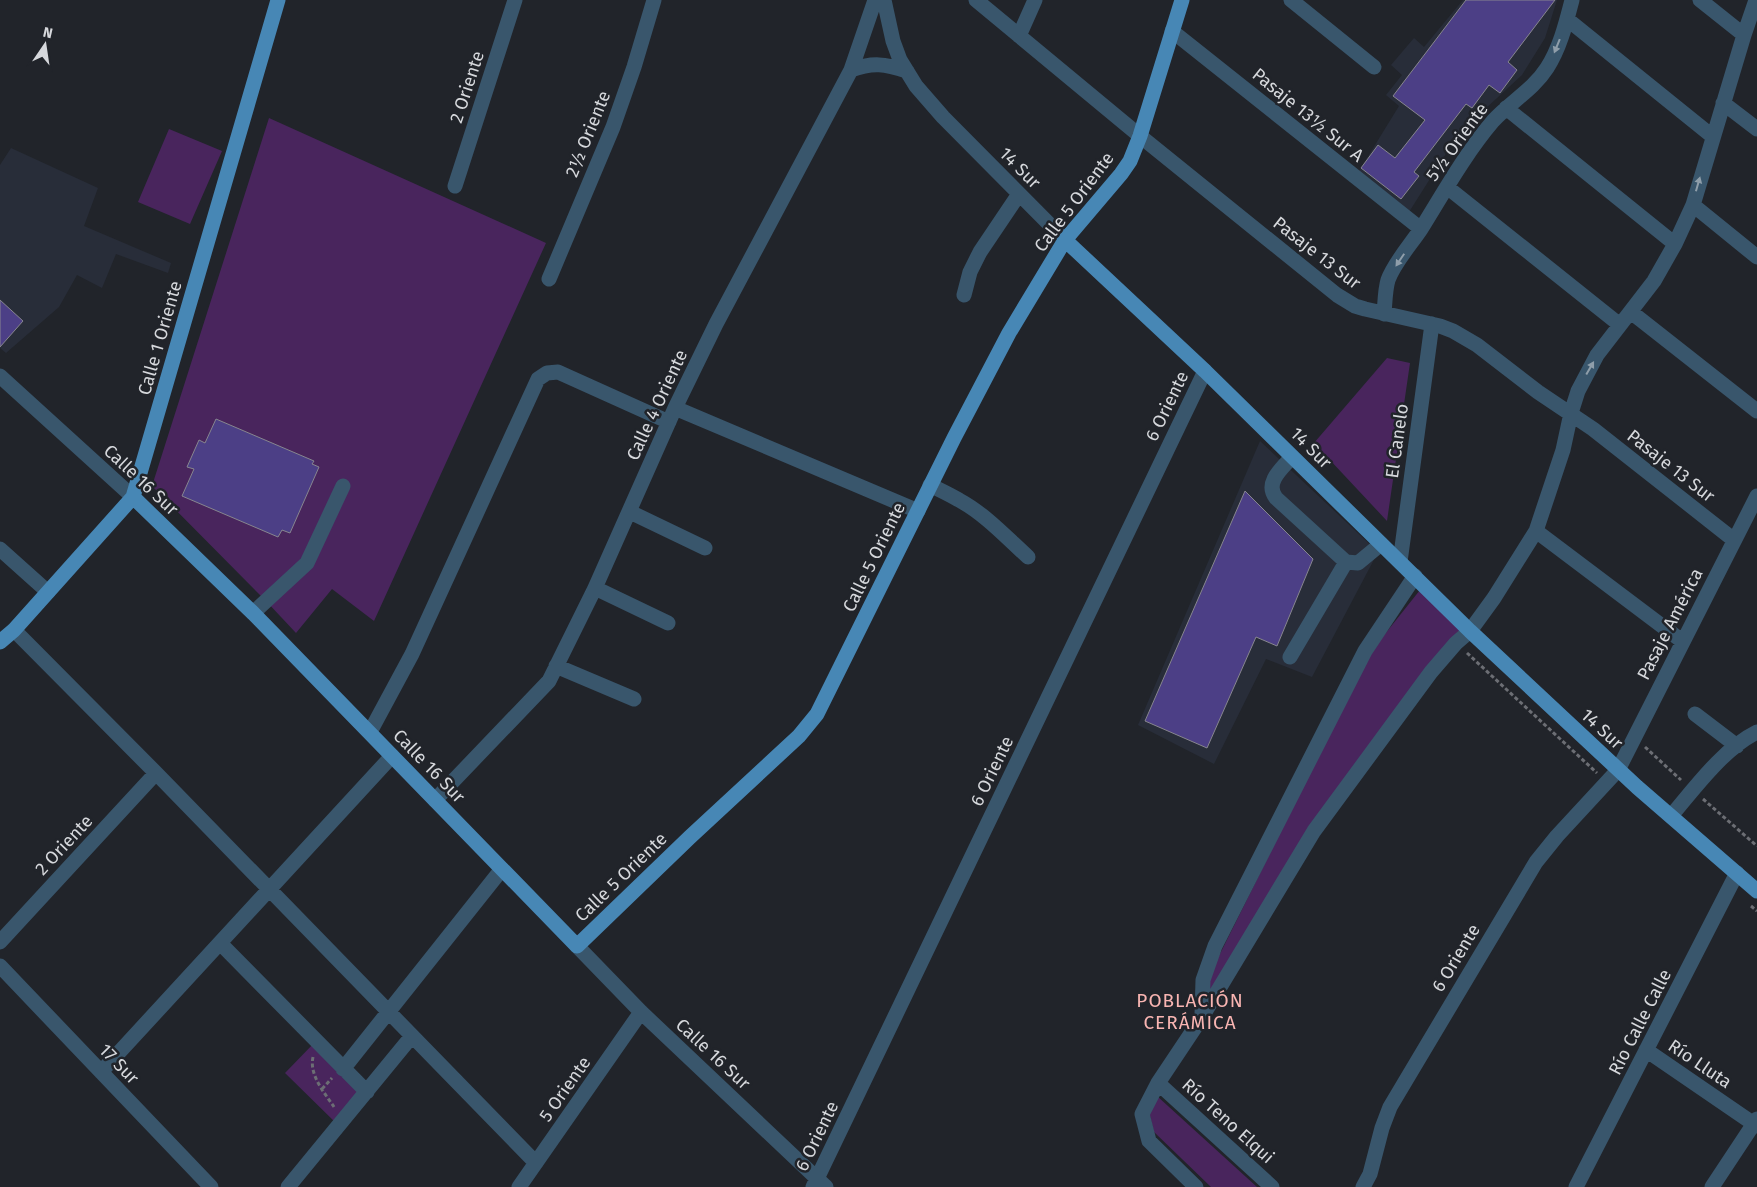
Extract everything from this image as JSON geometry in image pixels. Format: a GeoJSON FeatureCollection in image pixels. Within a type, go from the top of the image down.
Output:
{"type":"FeatureCollection","features":[{"type":"Feature","properties":{"kind":"main road","name":"Calle 1 Oriente"},"geometry":{"type":"LineString","coordinates":[[0,642],[14,630],[134,498],[278,0]]}},
{"type":"Feature","properties":{"kind":"main road","name":"Calle 5 Oriente"},"geometry":{"type":"LineString","coordinates":[[577,946],[808,727],[821,707],[930,486],[1010,333],[1065,240],[1121,174],[1136,149],[1182,0]]}},
{"type":"Feature","properties":{"kind":"main road","name":"14 Sur"},"geometry":{"type":"LineString","coordinates":[[1065,240],[1205,371],[1470,631],[1618,770],[1757,891]]}},
{"type":"Feature","properties":{"kind":"main road","name":"Calle 16 Sur"},"geometry":{"type":"LineString","coordinates":[[134,498],[253,613],[577,946]]}},
{"type":"Feature","properties":{"kind":"street","name":"2 Oriente"},"geometry":{"type":"LineString","coordinates":[[455,186],[515,0]]}},
{"type":"Feature","properties":{"kind":"street","name":"2½ Oriente"},"geometry":{"type":"LineString","coordinates":[[549,279],[616,120],[654,0]]}},
{"type":"Feature","properties":{"kind":"street","name":"Calle 4 Oriente"},"geometry":{"type":"LineString","coordinates":[[435,800],[549,681],[596,588],[672,415],[716,324],[851,70],[876,0]]}},
{"type":"Feature","properties":{"kind":"street","name":"14 Sur"},"geometry":{"type":"LineString","coordinates":[[884,0],[893,41],[900,60],[916,86],[943,117],[1065,240]]}},
{"type":"Feature","properties":{"kind":"street","name":"Pasaje 13 Sur"},"geometry":{"type":"LineString","coordinates":[[976,0],[1140,136],[1337,295],[1355,306],[1432,324],[1453,331],[1478,345],[1538,392],[1571,413],[1734,540]]}},
{"type":"Feature","properties":{"kind":"street"},"geometry":{"type":"LineString","coordinates":[[1019,36],[1035,0]]}},
{"type":"Feature","properties":{"kind":"street"},"geometry":{"type":"LineString","coordinates":[[1291,0],[1374,67]]}},
{"type":"Feature","properties":{"kind":"street","name":"5½ Oriente"},"geometry":{"type":"LineString","coordinates":[[1384,314],[1387,287],[1391,274],[1467,155],[1506,108],[1530,88],[1548,67],[1558,45],[1572,0]]}},
{"type":"Feature","properties":{"kind":"street"},"geometry":{"type":"LineString","coordinates":[[1700,0],[1744,35]]}},
{"type":"Feature","properties":{"kind":"street"},"geometry":{"type":"LineString","coordinates":[[1196,1187],[1149,1141],[1142,1114],[1158,1083],[1202,1017],[1314,831],[1431,672],[1456,643],[1470,631],[1494,598],[1536,531],[1563,450],[1578,391],[1590,367],[1654,281],[1675,244],[1692,204],[1744,35],[1756,4]]}},
{"type":"Feature","properties":{"kind":"street"},"geometry":{"type":"LineString","coordinates":[[1567,19],[1712,136]]}},
{"type":"Feature","properties":{"kind":"street","name":"Pasaje 13½ Sur A"},"geometry":{"type":"LineString","coordinates":[[1172,31],[1421,229]]}},
{"type":"Feature","properties":{"kind":"street"},"geometry":{"type":"LineString","coordinates":[[851,70],[864,65],[878,64],[907,71]]}},
{"type":"Feature","properties":{"kind":"street"},"geometry":{"type":"LineString","coordinates":[[1723,103],[1757,129]]}},
{"type":"Feature","properties":{"kind":"street"},"geometry":{"type":"LineString","coordinates":[[1506,108],[1675,244]]}},
{"type":"Feature","properties":{"kind":"street"},"geometry":{"type":"LineString","coordinates":[[1447,187],[1620,325]]}},
{"type":"Feature","properties":{"kind":"street"},"geometry":{"type":"LineString","coordinates":[[964,295],[970,272],[980,252],[1019,194]]}},
{"type":"Feature","properties":{"kind":"street"},"geometry":{"type":"LineString","coordinates":[[1692,204],[1757,257]]}},
{"type":"Feature","properties":{"kind":"street"},"geometry":{"type":"LineString","coordinates":[[1631,312],[1757,412]]}},
{"type":"Feature","properties":{"kind":"street","name":"El Canelo"},"geometry":{"type":"LineString","coordinates":[[1400,562],[1432,324]]}},
{"type":"Feature","properties":{"kind":"street"},"geometry":{"type":"LineString","coordinates":[[370,732],[412,654],[538,379],[542,375],[552,371],[563,373],[918,511]]}},
{"type":"Feature","properties":{"kind":"street","name":"6 Oriente"},"geometry":{"type":"LineString","coordinates":[[819,1184],[1205,371]]}},
{"type":"Feature","properties":{"kind":"street","name":"Calle 16 Sur"},"geometry":{"type":"LineString","coordinates":[[0,376],[134,498]]}},
{"type":"Feature","properties":{"kind":"street"},"geometry":{"type":"LineString","coordinates":[[1292,457],[1274,480],[1272,493],[1346,562],[1358,563],[1381,544]]}},
{"type":"Feature","properties":{"kind":"street"},"geometry":{"type":"LineString","coordinates":[[253,613],[307,563],[343,486]]}},
{"type":"Feature","properties":{"kind":"street"},"geometry":{"type":"LineString","coordinates":[[930,486],[960,500],[992,524],[1028,557]]}},
{"type":"Feature","properties":{"kind":"street","name":"Pasaje América"},"geometry":{"type":"LineString","coordinates":[[1618,770],[1682,640],[1757,496]]}},
{"type":"Feature","properties":{"kind":"street"},"geometry":{"type":"LineString","coordinates":[[630,512],[704,548]]}},
{"type":"Feature","properties":{"kind":"street"},"geometry":{"type":"LineString","coordinates":[[1536,531],[1682,640]]}},
{"type":"Feature","properties":{"kind":"street"},"geometry":{"type":"LineString","coordinates":[[0,549],[48,592]]}},
{"type":"Feature","properties":{"kind":"street"},"geometry":{"type":"LineString","coordinates":[[1290,657],[1346,562]]}},
{"type":"Feature","properties":{"kind":"street"},"geometry":{"type":"LineString","coordinates":[[1202,1017],[1203,980],[1215,946],[1366,651],[1414,576]]}},
{"type":"Feature","properties":{"kind":"street"},"geometry":{"type":"LineString","coordinates":[[596,588],[668,623]]}},
{"type":"Feature","properties":{"kind":"street"},"geometry":{"type":"LineString","coordinates":[[14,630],[536,1162]]}},
{"type":"Feature","properties":{"kind":"street"},"geometry":{"type":"LineString","coordinates":[[556,666],[634,699]]}},
{"type":"Feature","properties":{"kind":"street"},"geometry":{"type":"LineString","coordinates":[[1695,714],[1737,746]]}},
{"type":"Feature","properties":{"kind":"street"},"geometry":{"type":"LineString","coordinates":[[1671,816],[1701,780],[1745,738],[1757,732]]}},
{"type":"Feature","properties":{"kind":"street"},"geometry":{"type":"LineString","coordinates":[[101,1072],[392,756]]}},
{"type":"Feature","properties":{"kind":"street","name":"6 Oriente"},"geometry":{"type":"LineString","coordinates":[[1363,1187],[1370,1174],[1382,1128],[1390,1107],[1530,870],[1557,836],[1618,770]]}},
{"type":"Feature","properties":{"kind":"street","name":"2 Oriente"},"geometry":{"type":"LineString","coordinates":[[0,942],[156,773]]}},
{"type":"Feature","properties":{"kind":"street"},"geometry":{"type":"LineString","coordinates":[[343,1069],[502,869]]}},
{"type":"Feature","properties":{"kind":"street","name":"Río Calle Calle"},"geometry":{"type":"LineString","coordinates":[[1576,1187],[1737,873]]}},
{"type":"Feature","properties":{"kind":"street"},"geometry":{"type":"LineString","coordinates":[[220,943],[367,1092]]}},
{"type":"Feature","properties":{"kind":"street","name":"Calle 16 Sur"},"geometry":{"type":"LineString","coordinates":[[577,946],[641,1012],[819,1184]]}},
{"type":"Feature","properties":{"kind":"street","name":"17 Sur"},"geometry":{"type":"LineString","coordinates":[[0,966],[211,1187]]}},
{"type":"Feature","properties":{"kind":"street","name":"5 Oriente"},"geometry":{"type":"LineString","coordinates":[[519,1187],[641,1012]]}},
{"type":"Feature","properties":{"kind":"street"},"geometry":{"type":"LineString","coordinates":[[288,1187],[412,1036]]}},
{"type":"Feature","properties":{"kind":"street","name":"Río Lluta"},"geometry":{"type":"LineString","coordinates":[[1646,1050],[1756,1123]]}},
{"type":"Feature","properties":{"kind":"street","name":"Río Teno Elqui"},"geometry":{"type":"LineString","coordinates":[[1158,1083],[1272,1187]]}},
{"type":"Feature","properties":{"kind":"street"},"geometry":{"type":"LineString","coordinates":[[1712,1187],[1756,1123]]}},
{"type":"Feature","properties":{"kind":"path"},"geometry":{"type":"LineString","coordinates":[[316,1041],[311,1064],[317,1082],[344,1120]]}},
{"type":"Feature","properties":{"kind":"shaded area"},"geometry":{"type":"Polygon","coordinates":[[[1463,0],[1557,0],[1545,38],[1522,75],[1459,133],[1409,212],[1359,171],[1399,106],[1386,95],[1402,75],[1391,65],[1414,38],[1424,47],[1463,0]]]}},
{"type":"Feature","properties":{"kind":"shaded area"},"geometry":{"type":"Polygon","coordinates":[[[269,118],[546,243],[374,621],[332,589],[296,633],[152,486],[269,118]]]}},
{"type":"Feature","properties":{"kind":"shaded area"},"geometry":{"type":"Polygon","coordinates":[[[169,129],[222,151],[190,224],[138,202],[169,129]]]}},
{"type":"Feature","properties":{"kind":"shaded area"},"geometry":{"type":"Polygon","coordinates":[[[11,148],[98,188],[84,226],[171,263],[168,273],[116,254],[102,288],[77,275],[59,307],[6,353],[0,348],[0,165],[11,148]]]}},
{"type":"Feature","properties":{"kind":"shaded area"},"geometry":{"type":"Polygon","coordinates":[[[1387,358],[1410,363],[1387,521],[1314,443],[1387,358]]]}},
{"type":"Feature","properties":{"kind":"shaded area"},"geometry":{"type":"Polygon","coordinates":[[[1260,441],[1378,552],[1312,677],[1266,659],[1214,764],[1138,725],[1260,441]]]}},
{"type":"Feature","properties":{"kind":"shaded area"},"geometry":{"type":"Polygon","coordinates":[[[1420,590],[1461,629],[1426,668],[1206,1002],[1208,978],[1369,654],[1420,590]]]}},
{"type":"Feature","properties":{"kind":"shaded area"},"geometry":{"type":"Polygon","coordinates":[[[316,1041],[367,1092],[339,1126],[285,1073],[316,1041]]]}},
{"type":"Feature","properties":{"kind":"shaded area"},"geometry":{"type":"Polygon","coordinates":[[[1157,1096],[1257,1187],[1211,1187],[1154,1132],[1149,1112],[1157,1096]]]}},
{"type":"Feature","properties":{"kind":"building"},"geometry":{"type":"Polygon","coordinates":[[[1466,0],[1555,0],[1508,62],[1517,70],[1500,93],[1489,85],[1472,108],[1466,104],[1414,172],[1419,176],[1401,199],[1361,168],[1378,145],[1395,158],[1425,120],[1393,96],[1466,0]]]}},
{"type":"Feature","properties":{"kind":"building"},"geometry":{"type":"Polygon","coordinates":[[[0,300],[23,321],[0,347],[0,300]]]}},
{"type":"Feature","properties":{"kind":"building"},"geometry":{"type":"Polygon","coordinates":[[[216,419],[314,461],[312,464],[319,467],[290,533],[282,530],[278,537],[182,496],[194,469],[187,467],[199,440],[205,443],[216,419]]]}},
{"type":"Feature","properties":{"kind":"building"},"geometry":{"type":"Polygon","coordinates":[[[1245,491],[1313,559],[1277,646],[1256,637],[1207,748],[1145,721],[1245,491]]]}},
{"type":"Feature","properties":{"kind":"district","name":"POBLACIÓN CERÁMICA"},"geometry":{"type":"Point","coordinates":[1190,1011]}}]}
